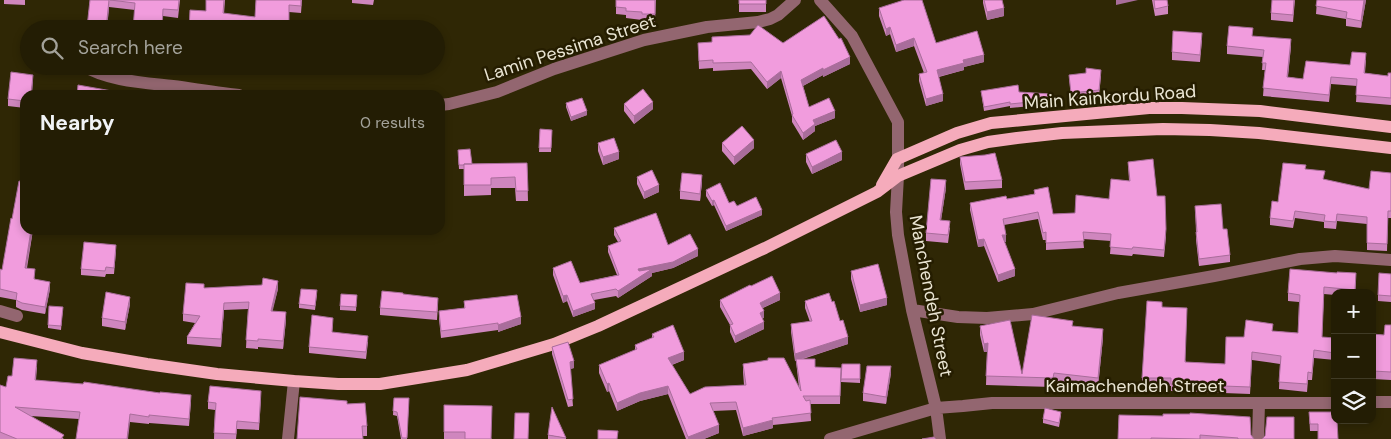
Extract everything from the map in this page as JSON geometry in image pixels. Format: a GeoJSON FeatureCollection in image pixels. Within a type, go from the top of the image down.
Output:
{"type":"FeatureCollection","features":[{"type":"Feature","properties":{"kind":"main road","name":"Main Kainkordu Road"},"geometry":{"type":"LineString","coordinates":[[897,159],[957,133],[991,123],[1149,108],[1260,111],[1391,127]]}},
{"type":"Feature","properties":{"kind":"main road"},"geometry":{"type":"LineString","coordinates":[[1259,133],[1260,111]]}},
{"type":"Feature","properties":{"kind":"main road"},"geometry":{"type":"LineString","coordinates":[[0,332],[82,352],[217,374],[338,384],[380,384],[467,370],[554,344],[598,326],[765,248],[877,192],[898,176],[960,150],[988,142],[1062,133],[1164,129],[1259,133],[1391,148]]}},
{"type":"Feature","properties":{"kind":"main road"},"geometry":{"type":"LineString","coordinates":[[877,192],[897,159]]}},
{"type":"Feature","properties":{"kind":"street","name":"Lamin Pessima Street"},"geometry":{"type":"LineString","coordinates":[[445,104],[497,92],[554,69],[644,40],[690,30],[770,19],[778,15],[795,0]]}},
{"type":"Feature","properties":{"kind":"street","name":"Manchendeh Street"},"geometry":{"type":"LineString","coordinates":[[820,0],[852,36],[898,122],[896,212],[898,235],[912,310],[936,408],[940,439]]}},
{"type":"Feature","properties":{"kind":"street"},"geometry":{"type":"LineString","coordinates":[[104,75],[149,84],[198,90]]}},
{"type":"Feature","properties":{"kind":"street"},"geometry":{"type":"LineString","coordinates":[[912,310],[987,318],[1033,314],[1118,293],[1300,259],[1335,256],[1391,260]]}},
{"type":"Feature","properties":{"kind":"street"},"geometry":{"type":"LineString","coordinates":[[0,311],[17,316]]}},
{"type":"Feature","properties":{"kind":"street"},"geometry":{"type":"LineString","coordinates":[[288,439],[294,381]]}},
{"type":"Feature","properties":{"kind":"street","name":"Kaimachendeh Street"},"geometry":{"type":"LineString","coordinates":[[830,439],[936,408],[992,403],[1331,402]]}},
{"type":"Feature","properties":{"kind":"street"},"geometry":{"type":"LineString","coordinates":[[1376,402],[1391,402]]}},
{"type":"Feature","properties":{"kind":"street"},"geometry":{"type":"LineString","coordinates":[[1258,439],[1259,403]]}},
{"type":"Feature","properties":{"kind":"building"},"geometry":{"type":"Polygon","coordinates":[[[90,0],[109,0],[107,20],[88,20],[90,0]]]}},
{"type":"Feature","properties":{"kind":"building"},"geometry":{"type":"Polygon","coordinates":[[[110,0],[179,0],[178,10],[163,9],[162,20],[134,20],[135,3],[110,0]]]}},
{"type":"Feature","properties":{"kind":"building"},"geometry":{"type":"Polygon","coordinates":[[[206,0],[224,0],[223,13],[255,17],[256,0],[301,0],[301,6],[289,5],[289,20],[189,20],[190,10],[206,11],[206,0]]]}},
{"type":"Feature","properties":{"kind":"building"},"geometry":{"type":"Polygon","coordinates":[[[616,0],[655,0],[655,14],[626,11],[626,8],[616,7],[616,0]]]}},
{"type":"Feature","properties":{"kind":"building"},"geometry":{"type":"Polygon","coordinates":[[[739,0],[766,0],[766,4],[739,4],[739,0]]]}},
{"type":"Feature","properties":{"kind":"building"},"geometry":{"type":"Polygon","coordinates":[[[904,0],[922,0],[936,43],[977,31],[984,55],[963,60],[964,63],[937,70],[943,94],[926,99],[919,74],[927,72],[914,38],[896,45],[890,27],[886,29],[879,8],[904,0]]]}},
{"type":"Feature","properties":{"kind":"building"},"geometry":{"type":"Polygon","coordinates":[[[984,0],[1002,0],[1004,8],[987,12],[984,0]]]}},
{"type":"Feature","properties":{"kind":"building"},"geometry":{"type":"Polygon","coordinates":[[[1154,0],[1167,0],[1168,6],[1155,9],[1154,0]]]}},
{"type":"Feature","properties":{"kind":"building"},"geometry":{"type":"Polygon","coordinates":[[[1272,0],[1294,0],[1293,15],[1271,13],[1272,0]]]}},
{"type":"Feature","properties":{"kind":"building"},"geometry":{"type":"Polygon","coordinates":[[[1317,0],[1364,0],[1361,21],[1346,18],[1347,12],[1316,6],[1317,0]]]}},
{"type":"Feature","properties":{"kind":"building"},"geometry":{"type":"Polygon","coordinates":[[[824,16],[839,39],[841,38],[850,57],[823,70],[823,68],[801,80],[809,107],[829,98],[835,111],[813,120],[815,124],[803,133],[792,115],[781,71],[767,82],[751,62],[713,63],[713,60],[699,61],[698,43],[712,42],[712,37],[750,35],[758,25],[783,43],[824,16]]]}},
{"type":"Feature","properties":{"kind":"building"},"geometry":{"type":"Polygon","coordinates":[[[1229,26],[1253,28],[1252,36],[1291,39],[1287,77],[1303,79],[1306,61],[1350,65],[1352,52],[1366,53],[1364,73],[1388,76],[1388,73],[1391,73],[1391,98],[1356,95],[1357,79],[1331,77],[1329,95],[1263,88],[1266,63],[1262,63],[1264,50],[1227,46],[1229,26]]]}},
{"type":"Feature","properties":{"kind":"building"},"geometry":{"type":"Polygon","coordinates":[[[1173,31],[1202,33],[1200,55],[1172,52],[1173,31]]]}},
{"type":"Feature","properties":{"kind":"building"},"geometry":{"type":"Polygon","coordinates":[[[1086,68],[1101,70],[1099,90],[1071,93],[1069,75],[1086,73],[1086,68]]]}},
{"type":"Feature","properties":{"kind":"building"},"geometry":{"type":"Polygon","coordinates":[[[11,72],[20,73],[20,75],[33,75],[32,90],[20,90],[20,100],[8,99],[11,72]]]}},
{"type":"Feature","properties":{"kind":"building"},"geometry":{"type":"Polygon","coordinates":[[[78,85],[106,90],[78,90],[78,85]]]}},
{"type":"Feature","properties":{"kind":"building"},"geometry":{"type":"Polygon","coordinates":[[[1018,85],[1019,92],[1050,94],[1050,100],[1010,104],[1010,102],[984,107],[981,91],[1018,85]]]}},
{"type":"Feature","properties":{"kind":"building"},"geometry":{"type":"Polygon","coordinates":[[[643,89],[653,102],[634,116],[624,104],[643,89]]]}},
{"type":"Feature","properties":{"kind":"building"},"geometry":{"type":"Polygon","coordinates":[[[582,98],[587,111],[571,117],[566,103],[582,98]]]}},
{"type":"Feature","properties":{"kind":"building"},"geometry":{"type":"Polygon","coordinates":[[[742,126],[754,140],[734,157],[722,143],[742,126]]]}},
{"type":"Feature","properties":{"kind":"building"},"geometry":{"type":"Polygon","coordinates":[[[540,129],[552,130],[551,148],[539,148],[540,129]]]}},
{"type":"Feature","properties":{"kind":"building"},"geometry":{"type":"Polygon","coordinates":[[[614,138],[619,152],[603,157],[598,143],[614,138]]]}},
{"type":"Feature","properties":{"kind":"building"},"geometry":{"type":"Polygon","coordinates":[[[836,140],[842,152],[812,167],[806,154],[836,140]]]}},
{"type":"Feature","properties":{"kind":"building"},"geometry":{"type":"Polygon","coordinates":[[[470,149],[472,164],[459,165],[458,150],[470,149]]]}},
{"type":"Feature","properties":{"kind":"building"},"geometry":{"type":"Polygon","coordinates":[[[995,153],[1002,180],[965,182],[960,157],[995,153]]]}},
{"type":"Feature","properties":{"kind":"building"},"geometry":{"type":"Polygon","coordinates":[[[1153,159],[1157,196],[1165,196],[1166,229],[1164,250],[1110,247],[1111,234],[1083,232],[1084,241],[1046,243],[1046,232],[1043,233],[1038,212],[1003,219],[1006,235],[1002,235],[1015,269],[998,275],[984,239],[978,240],[970,203],[1006,196],[1007,199],[1035,194],[1034,190],[1048,187],[1053,214],[1075,213],[1076,195],[1109,199],[1111,179],[1130,181],[1128,162],[1153,159]]]}},
{"type":"Feature","properties":{"kind":"building"},"geometry":{"type":"Polygon","coordinates":[[[527,163],[528,191],[516,191],[515,177],[491,178],[491,185],[464,185],[464,164],[527,163]]]}},
{"type":"Feature","properties":{"kind":"building"},"geometry":{"type":"Polygon","coordinates":[[[1283,163],[1306,165],[1305,169],[1325,171],[1323,179],[1369,189],[1371,171],[1391,173],[1391,211],[1388,211],[1387,244],[1367,243],[1367,217],[1337,214],[1336,222],[1324,221],[1325,215],[1295,211],[1293,221],[1270,218],[1272,201],[1278,202],[1283,163]]]}},
{"type":"Feature","properties":{"kind":"building"},"geometry":{"type":"Polygon","coordinates":[[[652,170],[659,185],[644,192],[637,177],[652,170]]]}},
{"type":"Feature","properties":{"kind":"building"},"geometry":{"type":"Polygon","coordinates":[[[682,173],[702,175],[700,194],[680,191],[682,173]]]}},
{"type":"Feature","properties":{"kind":"building"},"geometry":{"type":"Polygon","coordinates":[[[931,179],[946,180],[940,220],[950,221],[948,235],[926,233],[931,179]]]}},
{"type":"Feature","properties":{"kind":"building"},"geometry":{"type":"Polygon","coordinates":[[[20,181],[20,235],[30,235],[25,268],[35,269],[34,279],[50,282],[45,307],[22,303],[16,300],[17,293],[0,289],[0,269],[2,270],[20,181]]]}},
{"type":"Feature","properties":{"kind":"building"},"geometry":{"type":"Polygon","coordinates":[[[720,183],[729,203],[734,201],[737,206],[756,197],[762,210],[726,226],[714,200],[712,201],[706,190],[720,183]]]}},
{"type":"Feature","properties":{"kind":"building"},"geometry":{"type":"Polygon","coordinates":[[[1221,204],[1223,229],[1227,229],[1230,255],[1199,259],[1195,206],[1221,204]]]}},
{"type":"Feature","properties":{"kind":"building"},"geometry":{"type":"Polygon","coordinates":[[[656,213],[668,245],[690,234],[698,249],[673,262],[638,269],[639,271],[652,269],[618,291],[616,289],[591,294],[595,303],[573,311],[567,295],[563,296],[553,268],[571,261],[580,283],[619,275],[608,246],[621,241],[614,228],[656,213]]]}},
{"type":"Feature","properties":{"kind":"building"},"geometry":{"type":"Polygon","coordinates":[[[84,242],[116,245],[114,268],[106,267],[105,271],[81,269],[84,242]]]}},
{"type":"Feature","properties":{"kind":"building"},"geometry":{"type":"Polygon","coordinates":[[[878,264],[887,298],[860,305],[851,271],[878,264]]]}},
{"type":"Feature","properties":{"kind":"building"},"geometry":{"type":"Polygon","coordinates":[[[1290,269],[1356,273],[1355,289],[1324,287],[1322,337],[1331,338],[1331,352],[1314,350],[1312,373],[1308,372],[1307,384],[1279,382],[1281,356],[1252,352],[1250,387],[1171,384],[1171,378],[1142,378],[1147,301],[1162,302],[1162,307],[1187,308],[1185,362],[1225,364],[1226,337],[1244,337],[1246,320],[1273,324],[1272,331],[1298,333],[1300,295],[1288,293],[1290,269]]]}},
{"type":"Feature","properties":{"kind":"building"},"geometry":{"type":"Polygon","coordinates":[[[1379,273],[1391,274],[1391,296],[1378,295],[1379,273]]]}},
{"type":"Feature","properties":{"kind":"building"},"geometry":{"type":"Polygon","coordinates":[[[772,276],[780,293],[760,303],[764,311],[760,313],[764,322],[735,336],[730,325],[733,324],[720,300],[772,276]]]}},
{"type":"Feature","properties":{"kind":"building"},"geometry":{"type":"Polygon","coordinates":[[[263,278],[278,281],[271,311],[286,312],[283,341],[246,340],[249,302],[224,303],[221,339],[187,337],[200,316],[183,314],[186,283],[204,284],[204,288],[262,285],[263,278]]]}},
{"type":"Feature","properties":{"kind":"building"},"geometry":{"type":"Polygon","coordinates":[[[301,289],[317,290],[315,306],[299,304],[301,289]]]}},
{"type":"Feature","properties":{"kind":"building"},"geometry":{"type":"Polygon","coordinates":[[[382,291],[438,298],[437,312],[380,308],[382,291]]]}},
{"type":"Feature","properties":{"kind":"building"},"geometry":{"type":"Polygon","coordinates":[[[106,292],[130,297],[125,322],[102,318],[106,292]]]}},
{"type":"Feature","properties":{"kind":"building"},"geometry":{"type":"Polygon","coordinates":[[[829,293],[832,302],[834,301],[840,321],[843,320],[848,337],[795,354],[791,324],[812,321],[805,301],[829,293]]]}},
{"type":"Feature","properties":{"kind":"building"},"geometry":{"type":"Polygon","coordinates":[[[341,294],[357,295],[356,307],[340,306],[341,294]]]}},
{"type":"Feature","properties":{"kind":"building"},"geometry":{"type":"Polygon","coordinates":[[[517,295],[521,317],[498,325],[498,323],[441,331],[439,311],[465,308],[464,301],[517,295]]]}},
{"type":"Feature","properties":{"kind":"building"},"geometry":{"type":"Polygon","coordinates":[[[49,306],[63,307],[61,326],[48,325],[49,306]]]}},
{"type":"Feature","properties":{"kind":"building"},"geometry":{"type":"Polygon","coordinates":[[[312,315],[333,318],[332,332],[368,336],[366,352],[309,347],[312,315]]]}},
{"type":"Feature","properties":{"kind":"building"},"geometry":{"type":"Polygon","coordinates":[[[1032,315],[1073,321],[1072,326],[1103,329],[1098,378],[1054,373],[1053,378],[986,376],[988,343],[984,344],[980,326],[1010,320],[1022,374],[1032,315]]]}},
{"type":"Feature","properties":{"kind":"building"},"geometry":{"type":"Polygon","coordinates":[[[673,325],[684,352],[668,358],[690,394],[705,387],[746,385],[743,364],[768,360],[768,358],[784,358],[801,391],[796,359],[815,359],[815,367],[841,368],[840,396],[803,396],[806,401],[810,400],[811,413],[772,418],[773,420],[743,428],[736,402],[710,403],[719,425],[688,437],[668,386],[640,393],[617,403],[599,365],[637,349],[635,345],[654,337],[652,334],[673,325]]]}},
{"type":"Feature","properties":{"kind":"building"},"geometry":{"type":"Polygon","coordinates":[[[1385,325],[1391,325],[1391,372],[1376,371],[1376,334],[1384,335],[1385,325]]]}},
{"type":"Feature","properties":{"kind":"building"},"geometry":{"type":"Polygon","coordinates":[[[568,342],[574,361],[570,362],[573,399],[568,400],[552,347],[568,342]]]}},
{"type":"Feature","properties":{"kind":"building"},"geometry":{"type":"Polygon","coordinates":[[[14,358],[37,360],[35,380],[83,384],[84,382],[160,393],[191,395],[189,419],[130,414],[127,439],[76,439],[80,412],[15,407],[64,435],[61,439],[17,439],[0,432],[0,385],[6,387],[8,376],[12,376],[14,358]]]}},
{"type":"Feature","properties":{"kind":"building"},"geometry":{"type":"Polygon","coordinates":[[[842,364],[860,364],[860,379],[841,379],[842,364]]]}},
{"type":"Feature","properties":{"kind":"building"},"geometry":{"type":"Polygon","coordinates":[[[867,366],[891,366],[886,397],[863,393],[867,366]]]}},
{"type":"Feature","properties":{"kind":"building"},"geometry":{"type":"Polygon","coordinates":[[[210,386],[261,391],[259,423],[237,421],[236,434],[214,433],[216,403],[208,402],[210,386]]]}},
{"type":"Feature","properties":{"kind":"building"},"geometry":{"type":"Polygon","coordinates":[[[300,397],[347,401],[347,404],[365,403],[367,426],[362,426],[363,439],[297,439],[300,397]]]}},
{"type":"Feature","properties":{"kind":"building"},"geometry":{"type":"Polygon","coordinates":[[[394,398],[409,398],[407,438],[402,438],[397,412],[393,411],[394,398]]]}},
{"type":"Feature","properties":{"kind":"building"},"geometry":{"type":"Polygon","coordinates":[[[444,405],[492,406],[491,439],[465,439],[465,432],[444,432],[444,405]]]}},
{"type":"Feature","properties":{"kind":"building"},"geometry":{"type":"Polygon","coordinates":[[[552,407],[566,438],[548,435],[552,407]]]}},
{"type":"Feature","properties":{"kind":"building"},"geometry":{"type":"Polygon","coordinates":[[[1045,408],[1061,412],[1059,423],[1043,419],[1045,408]]]}},
{"type":"Feature","properties":{"kind":"building"},"geometry":{"type":"Polygon","coordinates":[[[1309,412],[1331,412],[1331,424],[1337,424],[1338,439],[1318,439],[1318,424],[1310,424],[1309,412]]]}},
{"type":"Feature","properties":{"kind":"building"},"geometry":{"type":"Polygon","coordinates":[[[515,413],[529,413],[528,439],[514,439],[515,413]]]}},
{"type":"Feature","properties":{"kind":"building"},"geometry":{"type":"Polygon","coordinates":[[[1190,413],[1250,417],[1251,435],[1254,439],[1200,435],[1200,439],[1118,439],[1119,415],[1163,416],[1163,414],[1190,413]]]}},
{"type":"Feature","properties":{"kind":"building"},"geometry":{"type":"Polygon","coordinates":[[[1267,417],[1294,417],[1294,439],[1262,439],[1265,436],[1267,417]]]}},
{"type":"Feature","properties":{"kind":"building"},"geometry":{"type":"Polygon","coordinates":[[[598,430],[618,431],[617,439],[598,439],[598,430]]]}}]}
